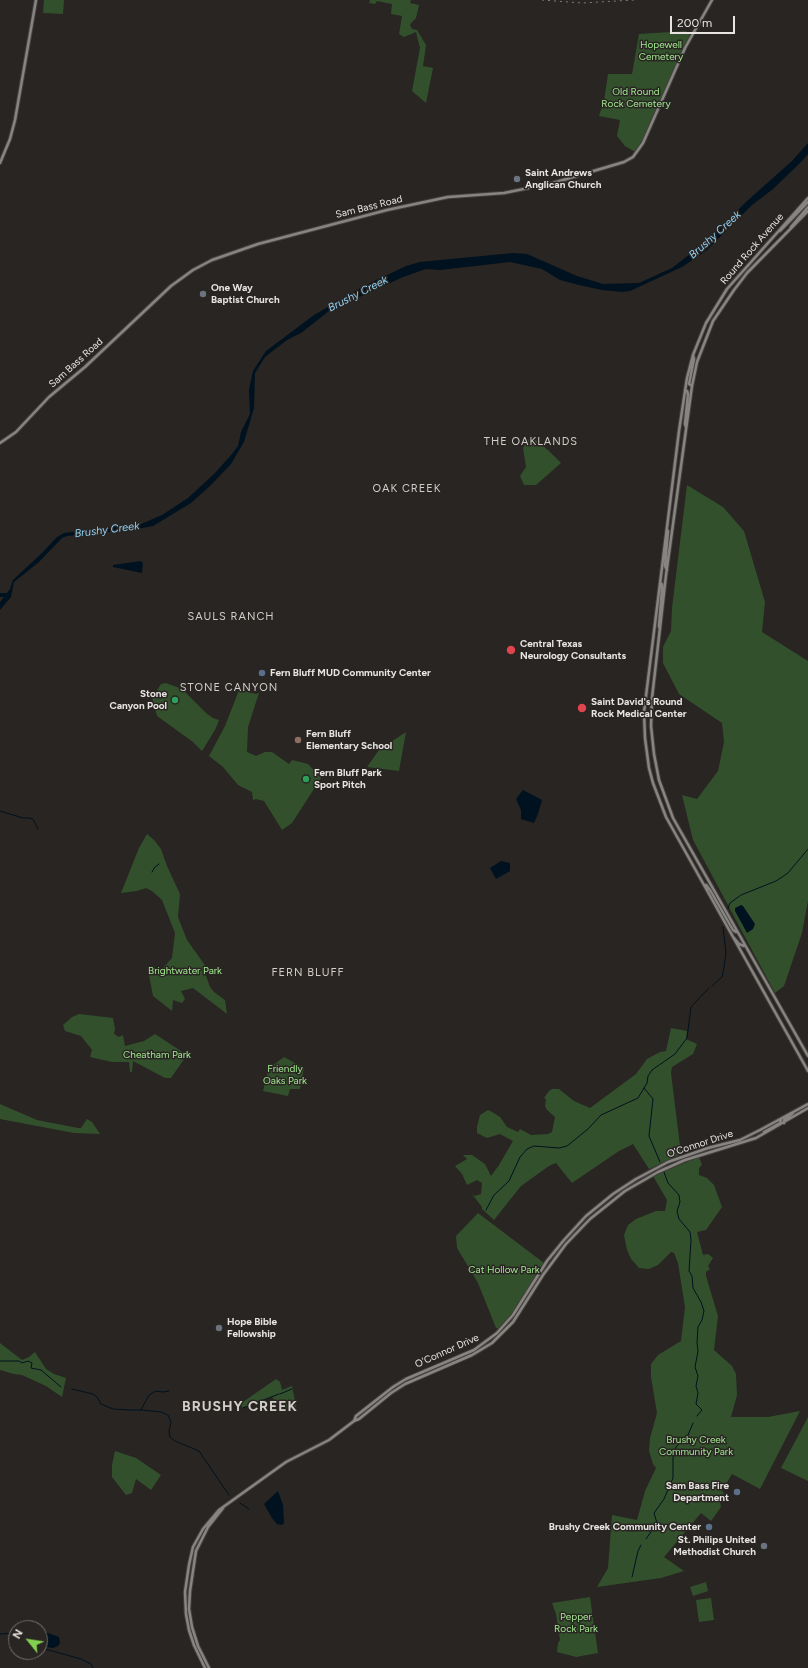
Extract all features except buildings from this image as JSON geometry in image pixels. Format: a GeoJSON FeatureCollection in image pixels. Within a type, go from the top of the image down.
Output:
{"type":"FeatureCollection","features":[{"type":"Feature","properties":{"kind":"main road"},"geometry":{"type":"LineString","coordinates":[[0,163],[10,139],[15,120],[36,0]]}},
{"type":"Feature","properties":{"kind":"main road","name":"Sam Bass Road"},"geometry":{"type":"LineString","coordinates":[[0,443],[16,432],[49,397],[85,367],[171,286],[193,270],[212,260],[257,245],[387,210],[448,197],[504,193],[553,183],[624,162],[633,157],[644,143],[687,44],[712,0]]}},
{"type":"Feature","properties":{"kind":"main road","name":"Round Rock Avenue"},"geometry":{"type":"LineString","coordinates":[[693,355],[711,313],[736,277],[778,233],[808,198]]}},
{"type":"Feature","properties":{"kind":"main road"},"geometry":{"type":"LineString","coordinates":[[778,233],[808,202]]}},
{"type":"Feature","properties":{"kind":"main road"},"geometry":{"type":"LineString","coordinates":[[784,235],[808,207]]}},
{"type":"Feature","properties":{"kind":"main road","name":"Round Rock Avenue"},"geometry":{"type":"LineString","coordinates":[[692,386],[699,357],[716,316],[739,283],[808,211]]}},
{"type":"Feature","properties":{"kind":"main road"},"geometry":{"type":"LineString","coordinates":[[693,355],[694,359],[689,384],[692,386],[667,570],[652,698],[651,726],[654,754],[659,780],[676,824],[808,1056]]}},
{"type":"Feature","properties":{"kind":"main road"},"geometry":{"type":"LineString","coordinates":[[693,355],[685,390],[645,698],[644,721],[647,757],[652,783],[672,830],[808,1070]]}},
{"type":"Feature","properties":{"kind":"main road"},"geometry":{"type":"LineString","coordinates":[[685,390],[688,394],[686,427]]}},
{"type":"Feature","properties":{"kind":"main road"},"geometry":{"type":"LineString","coordinates":[[674,476],[680,477]]}},
{"type":"Feature","properties":{"kind":"main road"},"geometry":{"type":"LineString","coordinates":[[673,482],[679,482]]}},
{"type":"Feature","properties":{"kind":"main road"},"geometry":{"type":"LineString","coordinates":[[667,527],[668,534],[665,566],[667,570]]}},
{"type":"Feature","properties":{"kind":"main road"},"geometry":{"type":"LineString","coordinates":[[660,583],[662,584],[660,630]]}},
{"type":"Feature","properties":{"kind":"main road"},"geometry":{"type":"LineString","coordinates":[[650,658],[656,659]]}},
{"type":"Feature","properties":{"kind":"main road"},"geometry":{"type":"LineString","coordinates":[[704,886],[706,885],[710,890],[732,930],[738,934]]}},
{"type":"Feature","properties":{"kind":"main road"},"geometry":{"type":"LineString","coordinates":[[718,910],[739,944],[745,946]]}},
{"type":"Feature","properties":{"kind":"main road","name":"O'Connor Drive"},"geometry":{"type":"LineString","coordinates":[[354,1421],[356,1416],[393,1387],[406,1379],[476,1348],[497,1333],[513,1315],[547,1261],[567,1236],[586,1216],[617,1191],[668,1162],[708,1148],[740,1140],[808,1104]]}},
{"type":"Feature","properties":{"kind":"main road","name":"O'Connor Drive"},"geometry":{"type":"LineString","coordinates":[[205,1668],[192,1642],[186,1618],[185,1592],[193,1548],[203,1529],[214,1514],[286,1462],[321,1445],[359,1419],[405,1384],[477,1352],[500,1336],[513,1322],[543,1275],[566,1244],[590,1219],[625,1191],[658,1172],[685,1160],[740,1144],[758,1137],[808,1108]]}},
{"type":"Feature","properties":{"kind":"main road"},"geometry":{"type":"LineString","coordinates":[[784,1123],[784,1120],[796,1110]]}},
{"type":"Feature","properties":{"kind":"main road"},"geometry":{"type":"LineString","coordinates":[[758,1137],[780,1123],[781,1119]]}},
{"type":"Feature","properties":{"kind":"main road","name":"O'Connor Drive"},"geometry":{"type":"LineString","coordinates":[[209,1668],[198,1646],[190,1619],[190,1591],[196,1551],[203,1535],[223,1507]]}},
{"type":"Feature","properties":{"kind":"green space"},"geometry":{"type":"Polygon","coordinates":[[[44,0],[64,0],[63,14],[43,13],[44,0]]]}},
{"type":"Feature","properties":{"kind":"green space"},"geometry":{"type":"Polygon","coordinates":[[[370,0],[411,0],[410,3],[419,5],[416,18],[410,25],[412,29],[417,30],[426,45],[423,66],[433,68],[426,103],[412,91],[420,48],[416,32],[404,37],[399,34],[402,16],[391,14],[392,4],[377,1],[375,4],[369,3],[370,0]]]}},
{"type":"Feature","properties":{"kind":"green space","name":"Old Round Rock Cemetery"},"geometry":{"type":"Polygon","coordinates":[[[686,31],[690,35],[643,142],[635,152],[625,146],[617,136],[620,120],[599,116],[604,101],[608,74],[632,74],[639,34],[686,31]]]}},
{"type":"Feature","properties":{"kind":"green space"},"geometry":{"type":"Polygon","coordinates":[[[531,436],[561,463],[536,485],[524,485],[520,476],[526,467],[523,448],[531,436]]]}},
{"type":"Feature","properties":{"kind":"green space"},"geometry":{"type":"Polygon","coordinates":[[[687,485],[723,507],[744,531],[765,602],[762,632],[808,661],[808,901],[802,933],[784,986],[775,993],[693,840],[682,795],[697,799],[718,771],[724,742],[722,723],[679,694],[663,663],[663,647],[671,631],[672,608],[687,485]]]}},
{"type":"Feature","properties":{"kind":"green space"},"geometry":{"type":"Polygon","coordinates":[[[166,683],[182,689],[206,713],[219,720],[215,730],[202,751],[193,742],[157,716],[152,698],[161,684],[166,683]]]}},
{"type":"Feature","properties":{"kind":"green space"},"geometry":{"type":"Polygon","coordinates":[[[239,690],[256,694],[259,693],[248,727],[247,752],[256,756],[265,752],[272,752],[289,764],[292,760],[308,764],[321,778],[292,823],[282,830],[264,801],[256,799],[253,800],[252,792],[238,785],[223,767],[209,756],[225,726],[239,690]]]}},
{"type":"Feature","properties":{"kind":"green space"},"geometry":{"type":"Polygon","coordinates":[[[406,732],[399,771],[367,767],[379,750],[406,732]]]}},
{"type":"Feature","properties":{"kind":"green space","name":"Brightwater Park"},"geometry":{"type":"Polygon","coordinates":[[[147,834],[161,849],[180,894],[178,917],[187,940],[207,968],[204,970],[210,987],[225,1000],[227,1014],[193,988],[181,991],[185,999],[182,1003],[173,1000],[172,1011],[153,996],[149,975],[163,968],[172,958],[175,933],[162,900],[152,891],[146,888],[121,893],[139,848],[147,834]]]}},
{"type":"Feature","properties":{"kind":"green space","name":"Cheatham Park"},"geometry":{"type":"Polygon","coordinates":[[[79,1014],[113,1018],[115,1029],[114,1034],[119,1037],[123,1035],[125,1046],[144,1041],[155,1034],[187,1055],[171,1078],[165,1078],[133,1061],[132,1072],[130,1072],[129,1062],[112,1062],[90,1057],[92,1050],[81,1036],[65,1031],[63,1025],[72,1017],[79,1014]]]}},
{"type":"Feature","properties":{"kind":"green space"},"geometry":{"type":"Polygon","coordinates":[[[671,1028],[687,1031],[686,1039],[697,1044],[693,1054],[672,1067],[671,1073],[681,1154],[649,1169],[633,1144],[619,1151],[572,1183],[556,1163],[549,1166],[521,1186],[494,1220],[482,1209],[472,1194],[475,1196],[481,1194],[482,1183],[477,1180],[467,1185],[462,1174],[455,1166],[467,1159],[463,1155],[472,1155],[485,1164],[491,1176],[513,1141],[500,1134],[487,1138],[477,1133],[480,1115],[488,1110],[500,1117],[507,1127],[518,1132],[520,1129],[531,1135],[548,1134],[552,1132],[555,1117],[547,1110],[545,1106],[546,1099],[544,1098],[549,1091],[552,1089],[559,1089],[574,1101],[590,1108],[636,1074],[647,1059],[660,1052],[666,1051],[671,1028]]]}},
{"type":"Feature","properties":{"kind":"green space","name":"Friendly Oaks Park"},"geometry":{"type":"Polygon","coordinates":[[[284,1057],[304,1068],[300,1089],[290,1089],[288,1096],[263,1091],[269,1068],[284,1057]]]}},
{"type":"Feature","properties":{"kind":"green space"},"geometry":{"type":"Polygon","coordinates":[[[0,1104],[37,1120],[78,1128],[81,1128],[87,1119],[92,1122],[100,1134],[74,1133],[0,1119],[0,1104]]]}},
{"type":"Feature","properties":{"kind":"green space","name":"Brushy Creek Community Park"},"geometry":{"type":"Polygon","coordinates":[[[699,1157],[702,1165],[699,1168],[699,1175],[707,1178],[714,1185],[722,1207],[706,1230],[697,1232],[703,1255],[708,1254],[713,1258],[708,1266],[710,1269],[706,1272],[706,1276],[718,1316],[714,1350],[732,1366],[736,1374],[737,1395],[731,1417],[768,1417],[800,1411],[760,1489],[732,1474],[722,1491],[724,1493],[721,1497],[719,1497],[721,1507],[711,1521],[701,1513],[664,1557],[684,1571],[661,1578],[597,1587],[608,1568],[612,1515],[637,1520],[645,1491],[656,1468],[653,1464],[649,1451],[650,1438],[657,1413],[651,1377],[651,1364],[658,1355],[681,1341],[685,1307],[678,1263],[674,1253],[671,1252],[658,1265],[649,1269],[639,1268],[631,1259],[627,1250],[624,1235],[628,1225],[636,1219],[656,1211],[665,1211],[667,1200],[653,1176],[699,1157]]]}},
{"type":"Feature","properties":{"kind":"green space","name":"Cat Hollow Park"},"geometry":{"type":"Polygon","coordinates":[[[478,1213],[544,1263],[513,1312],[499,1329],[496,1328],[478,1283],[457,1248],[456,1236],[478,1213]]]}},
{"type":"Feature","properties":{"kind":"green space"},"geometry":{"type":"Polygon","coordinates":[[[0,1343],[22,1360],[35,1352],[46,1369],[54,1374],[66,1378],[62,1397],[46,1386],[22,1375],[0,1370],[0,1343]]]}},
{"type":"Feature","properties":{"kind":"green space"},"geometry":{"type":"Polygon","coordinates":[[[276,1379],[280,1382],[282,1390],[292,1386],[297,1411],[283,1411],[272,1397],[243,1408],[240,1404],[276,1379]]]}},
{"type":"Feature","properties":{"kind":"green space"},"geometry":{"type":"Polygon","coordinates":[[[808,1417],[808,1481],[781,1468],[808,1417]]]}},
{"type":"Feature","properties":{"kind":"green space"},"geometry":{"type":"Polygon","coordinates":[[[115,1451],[136,1458],[161,1475],[151,1490],[136,1479],[132,1493],[126,1495],[112,1477],[112,1465],[115,1451]]]}},
{"type":"Feature","properties":{"kind":"green space"},"geometry":{"type":"Polygon","coordinates":[[[706,1582],[708,1591],[693,1596],[690,1587],[706,1582]]]}},
{"type":"Feature","properties":{"kind":"green space","name":"Pepper Rock Park"},"geometry":{"type":"Polygon","coordinates":[[[590,1597],[598,1653],[576,1657],[557,1652],[558,1643],[560,1640],[556,1614],[552,1603],[590,1597]]]}},
{"type":"Feature","properties":{"kind":"green space"},"geometry":{"type":"Polygon","coordinates":[[[711,1598],[714,1620],[699,1622],[696,1600],[711,1598]]]}},
{"type":"Feature","properties":{"kind":"water"},"geometry":{"type":"Polygon","coordinates":[[[808,143],[808,154],[801,162],[773,189],[752,205],[707,250],[682,267],[630,291],[622,292],[602,290],[579,285],[560,280],[542,269],[510,262],[440,270],[426,269],[403,277],[329,311],[301,333],[287,340],[265,357],[255,373],[254,408],[244,442],[231,464],[211,485],[191,503],[153,526],[67,536],[62,538],[39,562],[14,582],[11,597],[0,610],[0,602],[10,589],[13,580],[57,537],[64,533],[141,524],[162,515],[188,498],[215,473],[238,446],[241,432],[250,414],[249,390],[253,371],[266,351],[314,315],[364,286],[406,266],[420,262],[513,253],[527,254],[577,276],[603,284],[639,283],[672,268],[707,241],[746,202],[792,161],[808,143]]]}},
{"type":"Feature","properties":{"kind":"water"},"geometry":{"type":"Polygon","coordinates":[[[141,561],[143,563],[142,573],[113,567],[113,565],[141,561]]]}},
{"type":"Feature","properties":{"kind":"water"},"geometry":{"type":"Polygon","coordinates":[[[523,790],[542,800],[534,823],[521,819],[521,810],[516,799],[523,790]]]}},
{"type":"Feature","properties":{"kind":"water"},"geometry":{"type":"Polygon","coordinates":[[[501,861],[510,863],[510,871],[496,879],[490,868],[501,861]]]}},
{"type":"Feature","properties":{"kind":"water"},"geometry":{"type":"Polygon","coordinates":[[[741,905],[755,924],[753,929],[747,933],[735,911],[735,908],[741,905]]]}},
{"type":"Feature","properties":{"kind":"water"},"geometry":{"type":"Polygon","coordinates":[[[278,1491],[283,1505],[284,1523],[282,1525],[277,1524],[264,1504],[278,1491]]]}},
{"type":"Feature","properties":{"kind":"water"},"geometry":{"type":"Polygon","coordinates":[[[48,1633],[59,1637],[60,1643],[58,1646],[53,1648],[48,1647],[48,1633]]]}},
{"type":"Feature","properties":{"kind":"waterway","name":"Brushy Creek"},"geometry":{"type":"LineString","coordinates":[[0,595],[9,595]]}},
{"type":"Feature","properties":{"kind":"waterway"},"geometry":{"type":"LineString","coordinates":[[0,811],[23,818],[33,819],[38,829]]}},
{"type":"Feature","properties":{"kind":"waterway"},"geometry":{"type":"LineString","coordinates":[[728,908],[730,903],[741,895],[776,881],[788,873],[808,849]]}},
{"type":"Feature","properties":{"kind":"waterway"},"geometry":{"type":"LineString","coordinates":[[152,872],[159,864]]}},
{"type":"Feature","properties":{"kind":"waterway"},"geometry":{"type":"LineString","coordinates":[[712,986],[722,977],[724,967],[726,953],[723,927]]}},
{"type":"Feature","properties":{"kind":"waterway"},"geometry":{"type":"LineString","coordinates":[[486,1210],[494,1195],[509,1181],[520,1157],[527,1149],[534,1146],[559,1148],[567,1146],[588,1129],[601,1115],[638,1098],[647,1083],[648,1076],[652,1070],[675,1054],[687,1038],[691,1007],[709,988]]}},
{"type":"Feature","properties":{"kind":"waterway"},"geometry":{"type":"LineString","coordinates":[[644,1088],[653,1099],[649,1136],[660,1162]]}},
{"type":"Feature","properties":{"kind":"waterway"},"geometry":{"type":"LineString","coordinates":[[664,1172],[668,1183],[679,1195],[680,1202],[677,1211],[679,1219],[690,1232],[691,1240],[689,1271],[692,1276],[693,1288],[704,1311],[702,1320],[698,1327],[698,1351],[695,1367],[698,1376],[696,1386],[698,1393],[696,1404],[702,1410],[697,1416]]}},
{"type":"Feature","properties":{"kind":"waterway"},"geometry":{"type":"LineString","coordinates":[[0,1361],[19,1361],[22,1363],[28,1361],[32,1363],[31,1368],[41,1370],[61,1387]]}},
{"type":"Feature","properties":{"kind":"waterway"},"geometry":{"type":"LineString","coordinates":[[72,1389],[93,1394],[97,1397],[101,1404],[113,1409],[130,1410],[141,1410],[149,1395],[156,1391],[169,1391]]}},
{"type":"Feature","properties":{"kind":"waterway"},"geometry":{"type":"LineString","coordinates":[[280,1394],[292,1389]]}},
{"type":"Feature","properties":{"kind":"waterway"},"geometry":{"type":"LineString","coordinates":[[243,1408],[279,1394]]}},
{"type":"Feature","properties":{"kind":"waterway"},"geometry":{"type":"LineString","coordinates":[[141,1410],[161,1412],[168,1415],[171,1422],[169,1431],[170,1437],[175,1441],[199,1451],[229,1495]]}},
{"type":"Feature","properties":{"kind":"waterway"},"geometry":{"type":"LineString","coordinates":[[646,1539],[657,1523],[654,1513],[664,1499],[673,1478],[673,1458],[676,1447],[688,1435],[693,1423]]}},
{"type":"Feature","properties":{"kind":"waterway"},"geometry":{"type":"LineString","coordinates":[[240,1503],[249,1509]]}},
{"type":"Feature","properties":{"kind":"waterway"},"geometry":{"type":"LineString","coordinates":[[632,1577],[638,1551],[641,1545]]}},
{"type":"Feature","properties":{"kind":"waterway"},"geometry":{"type":"LineString","coordinates":[[0,1634],[8,1634]]}},
{"type":"Feature","properties":{"kind":"waterway"},"geometry":{"type":"LineString","coordinates":[[48,1650],[81,1659],[91,1664],[93,1668]]}},
{"type":"Feature","properties":{"kind":"railway"},"geometry":{"type":"LineString","coordinates":[[542,0],[582,3],[634,0]]}},
{"type":"Feature","properties":{"kind":"place","name":"Saint Andrews Anglican Church"},"geometry":{"type":"Point","coordinates":[517,179]}},
{"type":"Feature","properties":{"kind":"place","name":"One Way Baptist Church"},"geometry":{"type":"Point","coordinates":[203,294]}},
{"type":"Feature","properties":{"kind":"place","name":"Central Texas Neurology Consultants"},"geometry":{"type":"Point","coordinates":[511,650]}},
{"type":"Feature","properties":{"kind":"place","name":"Fern Bluff MUD Community Center"},"geometry":{"type":"Point","coordinates":[262,673]}},
{"type":"Feature","properties":{"kind":"place","name":"Stone Canyon Pool"},"geometry":{"type":"Point","coordinates":[175,700]}},
{"type":"Feature","properties":{"kind":"place","name":"Saint David's Round Rock Medical Center"},"geometry":{"type":"Point","coordinates":[582,708]}},
{"type":"Feature","properties":{"kind":"place","name":"Fern Bluff Elementary School"},"geometry":{"type":"Point","coordinates":[298,740]}},
{"type":"Feature","properties":{"kind":"place","name":"Fern Bluff Park Sport Pitch"},"geometry":{"type":"Point","coordinates":[306,779]}},
{"type":"Feature","properties":{"kind":"place","name":"Hope Bible Fellowship"},"geometry":{"type":"Point","coordinates":[219,1328]}},
{"type":"Feature","properties":{"kind":"place","name":"Sam Bass Fire Department"},"geometry":{"type":"Point","coordinates":[737,1492]}},
{"type":"Feature","properties":{"kind":"place","name":"Brushy Creek Community Center"},"geometry":{"type":"Point","coordinates":[709,1527]}},
{"type":"Feature","properties":{"kind":"place","name":"St. Philips United Methodist Church"},"geometry":{"type":"Point","coordinates":[764,1546]}},
{"type":"Feature","properties":{"kind":"district","name":"THE OAKLANDS"},"geometry":{"type":"Point","coordinates":[531,442]}},
{"type":"Feature","properties":{"kind":"district","name":"OAK CREEK"},"geometry":{"type":"Point","coordinates":[407,489]}},
{"type":"Feature","properties":{"kind":"district","name":"SAULS RANCH"},"geometry":{"type":"Point","coordinates":[231,617]}},
{"type":"Feature","properties":{"kind":"district","name":"STONE CANYON"},"geometry":{"type":"Point","coordinates":[229,688]}},
{"type":"Feature","properties":{"kind":"district","name":"FERN BLUFF"},"geometry":{"type":"Point","coordinates":[308,973]}},
{"type":"Feature","properties":{"kind":"district","name":"BRUSHY CREEK"},"geometry":{"type":"Point","coordinates":[240,1407]}},
{"type":"Feature","properties":{"kind":"park label","name":"Hopewell Cemetery"},"geometry":{"type":"Point","coordinates":[661,50]}}]}
